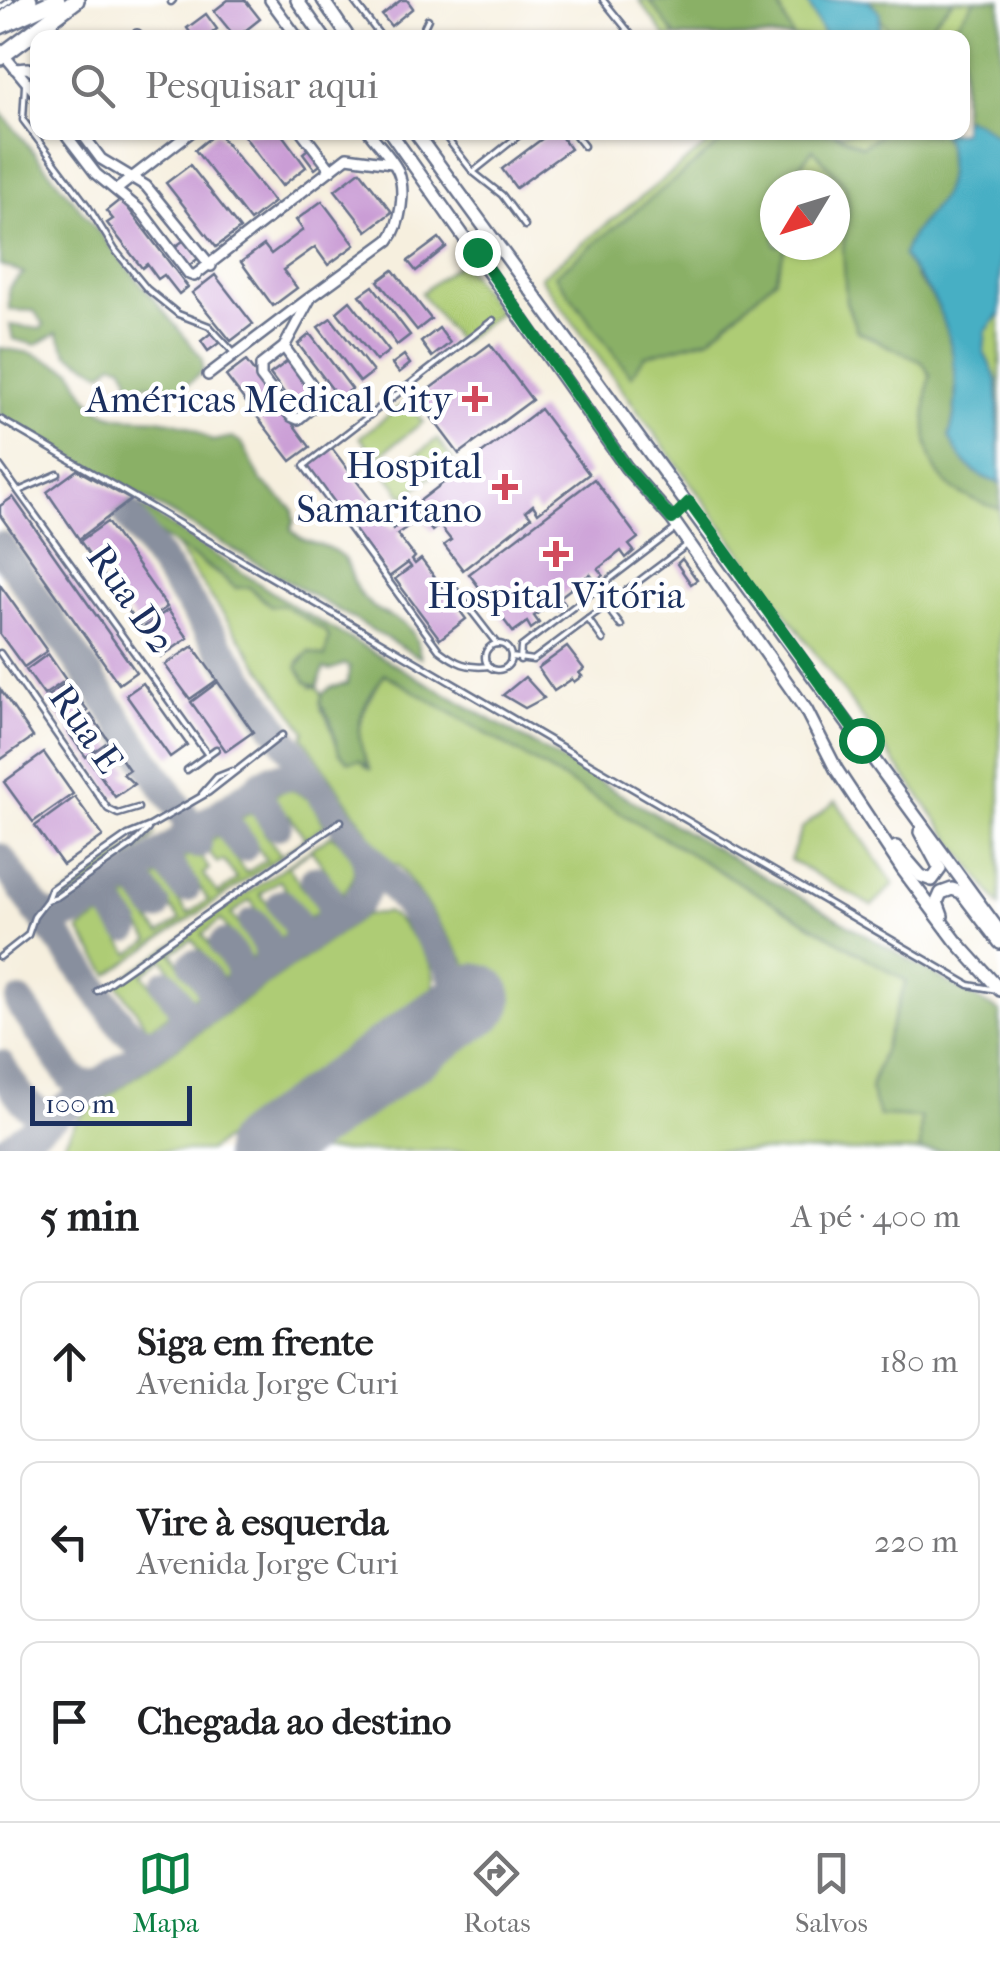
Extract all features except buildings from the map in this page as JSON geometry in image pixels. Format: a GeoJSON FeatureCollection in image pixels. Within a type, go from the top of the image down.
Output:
{"type":"FeatureCollection","features":[{"type":"Feature","properties":{"kind":"highway"},"geometry":{"type":"LineString","coordinates":[[0,24],[30,0]]}},
{"type":"Feature","properties":{"kind":"highway"},"geometry":{"type":"LineString","coordinates":[[0,24],[57,0]]}},
{"type":"Feature","properties":{"kind":"highway"},"geometry":{"type":"LineString","coordinates":[[36,30],[76,0]]}},
{"type":"Feature","properties":{"kind":"highway"},"geometry":{"type":"LineString","coordinates":[[2,56],[30,35]]}},
{"type":"Feature","properties":{"kind":"street"},"geometry":{"type":"LineString","coordinates":[[270,0],[292,30]]}},
{"type":"Feature","properties":{"kind":"street"},"geometry":{"type":"LineString","coordinates":[[297,0],[318,30]]}},
{"type":"Feature","properties":{"kind":"street"},"geometry":{"type":"LineString","coordinates":[[323,0],[344,30]]}},
{"type":"Feature","properties":{"kind":"street"},"geometry":{"type":"LineString","coordinates":[[2,56],[30,86]]}},
{"type":"Feature","properties":{"kind":"street"},"geometry":{"type":"LineString","coordinates":[[15,68],[30,70]]}},
{"type":"Feature","properties":{"kind":"street"},"geometry":{"type":"LineString","coordinates":[[70,140],[88,166],[141,211],[188,274],[200,274],[347,157],[395,168],[429,152]]}},
{"type":"Feature","properties":{"kind":"street"},"geometry":{"type":"LineString","coordinates":[[87,140],[101,159],[146,186],[210,266]]}},
{"type":"Feature","properties":{"kind":"street"},"geometry":{"type":"LineString","coordinates":[[116,190],[180,140]]}},
{"type":"Feature","properties":{"kind":"street"},"geometry":{"type":"LineString","coordinates":[[308,140],[331,170]]}},
{"type":"Feature","properties":{"kind":"street"},"geometry":{"type":"LineString","coordinates":[[208,375],[389,240],[398,228],[395,168],[375,140]]}},
{"type":"Feature","properties":{"kind":"street"},"geometry":{"type":"LineString","coordinates":[[396,140],[626,467],[674,524],[806,710],[836,769],[903,870],[1000,990]]}},
{"type":"Feature","properties":{"kind":"street"},"geometry":{"type":"LineString","coordinates":[[421,140],[1000,932]]}},
{"type":"Feature","properties":{"kind":"street"},"geometry":{"type":"LineString","coordinates":[[284,347],[322,399],[298,419],[291,416],[258,371],[261,364],[284,347],[311,298]]}},
{"type":"Feature","properties":{"kind":"street"},"geometry":{"type":"LineString","coordinates":[[674,524],[689,502]]}},
{"type":"Feature","properties":{"kind":"street"},"geometry":{"type":"LineString","coordinates":[[867,814],[920,876],[932,880],[940,869],[893,784]]}},
{"type":"Feature","properties":{"kind":"street"},"geometry":{"type":"LineString","coordinates":[[968,955],[937,902],[940,894],[952,889],[960,892],[1000,943]]}},
{"type":"Feature","properties":{"kind":"lane"},"geometry":{"type":"LineString","coordinates":[[0,8],[11,0]]}},
{"type":"Feature","properties":{"kind":"lane"},"geometry":{"type":"LineString","coordinates":[[352,0],[376,30]]}},
{"type":"Feature","properties":{"kind":"lane"},"geometry":{"type":"LineString","coordinates":[[603,0],[627,30]]}},
{"type":"Feature","properties":{"kind":"lane"},"geometry":{"type":"LineString","coordinates":[[423,30],[428,19]]}},
{"type":"Feature","properties":{"kind":"lane"},"geometry":{"type":"LineString","coordinates":[[25,80],[24,120],[30,128]]}},
{"type":"Feature","properties":{"kind":"lane"},"geometry":{"type":"LineString","coordinates":[[39,140],[115,250],[148,289],[178,314],[209,326],[235,354]]}},
{"type":"Feature","properties":{"kind":"lane"},"geometry":{"type":"LineString","coordinates":[[448,140],[473,172],[502,194],[525,226]]}},
{"type":"Feature","properties":{"kind":"lane"},"geometry":{"type":"LineString","coordinates":[[473,172],[513,140]]}},
{"type":"Feature","properties":{"kind":"lane"},"geometry":{"type":"LineString","coordinates":[[580,140],[584,146]]}},
{"type":"Feature","properties":{"kind":"lane"},"geometry":{"type":"LineString","coordinates":[[448,582],[497,644],[508,649],[508,664],[501,669],[455,663],[439,650],[304,466],[492,320]]}},
{"type":"Feature","properties":{"kind":"lane"},"geometry":{"type":"LineString","coordinates":[[0,419],[969,985],[1000,990]]}},
{"type":"Feature","properties":{"kind":"lane","name":"Rua D2"},"geometry":{"type":"LineString","coordinates":[[0,466],[208,755]]}},
{"type":"Feature","properties":{"kind":"lane"},"geometry":{"type":"LineString","coordinates":[[20,490],[58,474]]}},
{"type":"Feature","properties":{"kind":"lane"},"geometry":{"type":"LineString","coordinates":[[0,482],[9,476]]}},
{"type":"Feature","properties":{"kind":"lane"},"geometry":{"type":"LineString","coordinates":[[520,660],[521,647],[674,524]]}},
{"type":"Feature","properties":{"kind":"lane"},"geometry":{"type":"LineString","coordinates":[[510,657],[533,660],[687,546]]}},
{"type":"Feature","properties":{"kind":"lane"},"geometry":{"type":"LineString","coordinates":[[606,606],[621,626]]}},
{"type":"Feature","properties":{"kind":"lane"},"geometry":{"type":"LineString","coordinates":[[588,618],[602,640]]}},
{"type":"Feature","properties":{"kind":"lane"},"geometry":{"type":"LineString","coordinates":[[489,666],[486,654],[497,644]]}},
{"type":"Feature","properties":{"kind":"lane","name":"Rua E"},"geometry":{"type":"LineString","coordinates":[[0,653],[108,809],[118,814],[138,808]]}},
{"type":"Feature","properties":{"kind":"lane"},"geometry":{"type":"LineString","coordinates":[[0,957],[25,940],[36,911],[47,900],[50,890],[128,834],[150,826],[232,776],[282,736]]}},
{"type":"Feature","properties":{"kind":"lane"},"geometry":{"type":"LineString","coordinates":[[188,770],[216,749]]}},
{"type":"Feature","properties":{"kind":"lane"},"geometry":{"type":"LineString","coordinates":[[97,991],[341,821]]}},
{"type":"Feature","properties":{"kind":"lane"},"geometry":{"type":"LineString","coordinates":[[47,900],[131,846],[150,826]]}},
{"type":"Feature","properties":{"kind":"green space"},"geometry":{"type":"Polygon","coordinates":[[[639,0],[1000,0],[1000,906],[540,277],[713,140],[970,140],[970,30],[661,30],[639,0]]]}},
{"type":"Feature","properties":{"kind":"green space"},"geometry":{"type":"Polygon","coordinates":[[[649,0],[776,0],[790,30],[671,30],[649,0]]]}},
{"type":"Feature","properties":{"kind":"green space"},"geometry":{"type":"Polygon","coordinates":[[[868,0],[954,0],[929,30],[890,30],[868,0]]]}},
{"type":"Feature","properties":{"kind":"green space"},"geometry":{"type":"Polygon","coordinates":[[[975,0],[1000,0],[1000,138],[970,120],[970,30],[951,30],[975,0]]]}},
{"type":"Feature","properties":{"kind":"green space"},"geometry":{"type":"Polygon","coordinates":[[[0,111],[202,358],[203,370],[191,382],[171,392],[150,384],[140,385],[128,394],[129,378],[122,365],[113,363],[103,373],[68,354],[57,333],[36,345],[13,339],[10,325],[41,329],[44,324],[34,311],[9,310],[9,287],[24,273],[0,265],[0,111]]]}},
{"type":"Feature","properties":{"kind":"green space"},"geometry":{"type":"Polygon","coordinates":[[[724,140],[849,140],[862,146],[872,140],[947,140],[949,177],[915,277],[936,302],[953,350],[956,387],[949,437],[1000,483],[1000,509],[955,491],[937,471],[926,431],[930,375],[922,362],[857,331],[846,302],[844,260],[850,260],[850,170],[831,170],[813,149],[800,170],[760,170],[760,260],[781,260],[775,279],[710,338],[645,356],[631,376],[555,275],[724,140]]]}},
{"type":"Feature","properties":{"kind":"green space"},"geometry":{"type":"Polygon","coordinates":[[[461,262],[499,313],[459,343],[421,293],[461,262]]]}},
{"type":"Feature","properties":{"kind":"green space"},"geometry":{"type":"Polygon","coordinates":[[[0,348],[31,353],[73,371],[84,392],[107,413],[166,420],[189,426],[212,441],[232,437],[242,443],[262,482],[293,509],[291,530],[344,558],[360,594],[412,632],[421,658],[0,415],[0,348]]]}},
{"type":"Feature","properties":{"kind":"green space"},"geometry":{"type":"Polygon","coordinates":[[[407,401],[423,422],[376,458],[360,437],[407,401]]]}},
{"type":"Feature","properties":{"kind":"green space"},"geometry":{"type":"Polygon","coordinates":[[[437,439],[453,460],[404,497],[388,476],[437,439]]]}},
{"type":"Feature","properties":{"kind":"green space"},"geometry":{"type":"Polygon","coordinates":[[[131,500],[298,609],[1000,1012],[1000,1151],[920,1151],[921,1118],[879,1116],[870,1089],[906,981],[385,674],[369,697],[360,720],[360,743],[371,770],[360,760],[349,762],[339,753],[330,719],[320,703],[322,694],[331,687],[347,684],[350,667],[345,664],[330,670],[324,668],[317,687],[306,682],[297,667],[309,652],[325,657],[329,637],[325,631],[283,605],[271,606],[249,587],[236,588],[155,531],[133,510],[131,500]]]}},
{"type":"Feature","properties":{"kind":"green space"},"geometry":{"type":"Polygon","coordinates":[[[172,541],[236,588],[249,587],[271,606],[283,604],[325,631],[329,637],[325,658],[309,652],[298,662],[311,687],[317,687],[322,694],[321,709],[339,750],[349,761],[360,760],[366,767],[360,741],[362,718],[385,674],[907,981],[871,1089],[921,1118],[920,1151],[309,1151],[488,1028],[496,1016],[468,975],[472,972],[404,872],[398,864],[391,865],[303,737],[305,731],[172,541]]]}},
{"type":"Feature","properties":{"kind":"green space"},"geometry":{"type":"Polygon","coordinates":[[[293,790],[310,800],[325,825],[109,975],[79,931],[109,910],[122,930],[116,935],[130,954],[150,941],[136,920],[130,924],[117,905],[137,891],[151,910],[145,914],[160,934],[180,920],[165,900],[159,904],[146,885],[167,871],[180,890],[174,895],[188,914],[208,900],[195,880],[188,884],[175,865],[196,850],[209,869],[203,874],[218,894],[237,879],[223,860],[217,863],[204,845],[225,830],[238,849],[232,854],[246,873],[266,860],[253,840],[246,843],[233,824],[258,807],[271,826],[264,832],[281,855],[305,838],[289,815],[281,819],[268,800],[282,791],[293,790]]]}},
{"type":"Feature","properties":{"kind":"green space"},"geometry":{"type":"Polygon","coordinates":[[[836,801],[894,884],[872,906],[790,860],[802,828],[836,801]]]}},
{"type":"Feature","properties":{"kind":"green space"},"geometry":{"type":"Polygon","coordinates":[[[156,833],[150,841],[60,904],[61,898],[156,833]]]}},
{"type":"Feature","properties":{"kind":"green space"},"geometry":{"type":"Polygon","coordinates":[[[331,835],[346,849],[354,865],[345,891],[336,899],[322,878],[328,873],[311,850],[288,866],[304,890],[311,886],[325,907],[301,923],[287,903],[292,898],[279,880],[260,894],[274,912],[279,909],[293,929],[272,943],[259,923],[263,918],[250,900],[231,914],[244,932],[250,929],[264,949],[243,964],[229,943],[235,939],[221,920],[202,934],[215,952],[221,949],[235,970],[214,984],[201,964],[207,959],[192,939],[172,953],[186,973],[192,970],[206,990],[185,1003],[172,984],[177,979],[163,959],[143,974],[157,993],[163,989],[177,1009],[148,1029],[117,983],[331,835]]]}},
{"type":"Feature","properties":{"kind":"green space"},"geometry":{"type":"Polygon","coordinates":[[[386,912],[408,932],[433,972],[431,992],[423,1002],[208,1151],[60,1151],[75,1123],[87,1111],[364,916],[386,912]]]}},
{"type":"Feature","properties":{"kind":"water"},"geometry":{"type":"Polygon","coordinates":[[[806,0],[868,0],[880,13],[879,30],[821,30],[806,0]]]}},
{"type":"Feature","properties":{"kind":"water"},"geometry":{"type":"Polygon","coordinates":[[[970,120],[1000,138],[1000,314],[986,331],[984,352],[997,380],[1000,483],[969,467],[949,437],[956,388],[949,339],[935,300],[903,256],[916,229],[944,189],[948,175],[946,141],[970,140],[970,120]]]}},
{"type":"Feature","properties":{"kind":"taxiway"},"geometry":{"type":"LineString","coordinates":[[127,513],[341,821],[448,963],[456,995],[446,1021]]}},
{"type":"Feature","properties":{"kind":"taxiway"},"geometry":{"type":"LineString","coordinates":[[0,546],[187,820],[188,832],[180,841],[197,844]]}},
{"type":"Feature","properties":{"kind":"taxiway"},"geometry":{"type":"LineString","coordinates":[[37,911],[55,918],[76,913],[272,778],[297,775],[319,788]]}},
{"type":"Feature","properties":{"kind":"taxiway"},"geometry":{"type":"LineString","coordinates":[[262,783],[260,800],[277,825]]}},
{"type":"Feature","properties":{"kind":"taxiway"},"geometry":{"type":"LineString","coordinates":[[210,820],[226,824],[243,847]]}},
{"type":"Feature","properties":{"kind":"taxiway"},"geometry":{"type":"LineString","coordinates":[[3,1151],[357,903],[368,878],[363,851]]}},
{"type":"Feature","properties":{"kind":"taxiway"},"geometry":{"type":"LineString","coordinates":[[0,858],[124,1028],[142,1041],[162,1040]]}},
{"type":"Feature","properties":{"kind":"taxiway"},"geometry":{"type":"LineString","coordinates":[[152,861],[168,864],[185,888]]}},
{"type":"Feature","properties":{"kind":"taxiway"},"geometry":{"type":"LineString","coordinates":[[315,880],[331,905],[328,923]]}},
{"type":"Feature","properties":{"kind":"taxiway"},"geometry":{"type":"LineString","coordinates":[[123,881],[139,885],[156,907]]}},
{"type":"Feature","properties":{"kind":"taxiway"},"geometry":{"type":"LineString","coordinates":[[94,901],[110,904],[127,928]]}},
{"type":"Feature","properties":{"kind":"taxiway"},"geometry":{"type":"LineString","coordinates":[[282,904],[298,930],[294,947]]}},
{"type":"Feature","properties":{"kind":"taxiway"},"geometry":{"type":"LineString","coordinates":[[253,923],[268,949],[266,967]]}},
{"type":"Feature","properties":{"kind":"taxiway"},"geometry":{"type":"LineString","coordinates":[[224,944],[240,970],[236,987]]}},
{"type":"Feature","properties":{"kind":"taxiway"},"geometry":{"type":"LineString","coordinates":[[194,964],[211,990],[208,1008]]}},
{"type":"Feature","properties":{"kind":"taxiway"},"geometry":{"type":"LineString","coordinates":[[166,984],[182,1010],[179,1028]]}},
{"type":"Feature","properties":{"kind":"taxiway"},"geometry":{"type":"LineString","coordinates":[[20,1003],[71,1077],[83,1085],[98,1084]]}},
{"type":"Feature","properties":{"kind":"taxiway"},"geometry":{"type":"LineString","coordinates":[[0,1065],[29,1106],[56,1114]]}},
{"type":"Feature","properties":{"kind":"runway"},"geometry":{"type":"LineString","coordinates":[[259,1151],[477,999]]}},
{"type":"Feature","properties":{"kind":"place","name":"Américas Medical City"},"geometry":{"type":"Point","coordinates":[475,399]}},
{"type":"Feature","properties":{"kind":"place","name":"Hospital Samaritano"},"geometry":{"type":"Point","coordinates":[505,487]}},
{"type":"Feature","properties":{"kind":"place","name":"Hospital Vitória"},"geometry":{"type":"Point","coordinates":[556,554]}},
{"type":"Feature","properties":{"kind":"route"},"geometry":{"type":"LineString","coordinates":[[477,252],[626,467],[672,519],[689,502],[861,740]]}}]}
